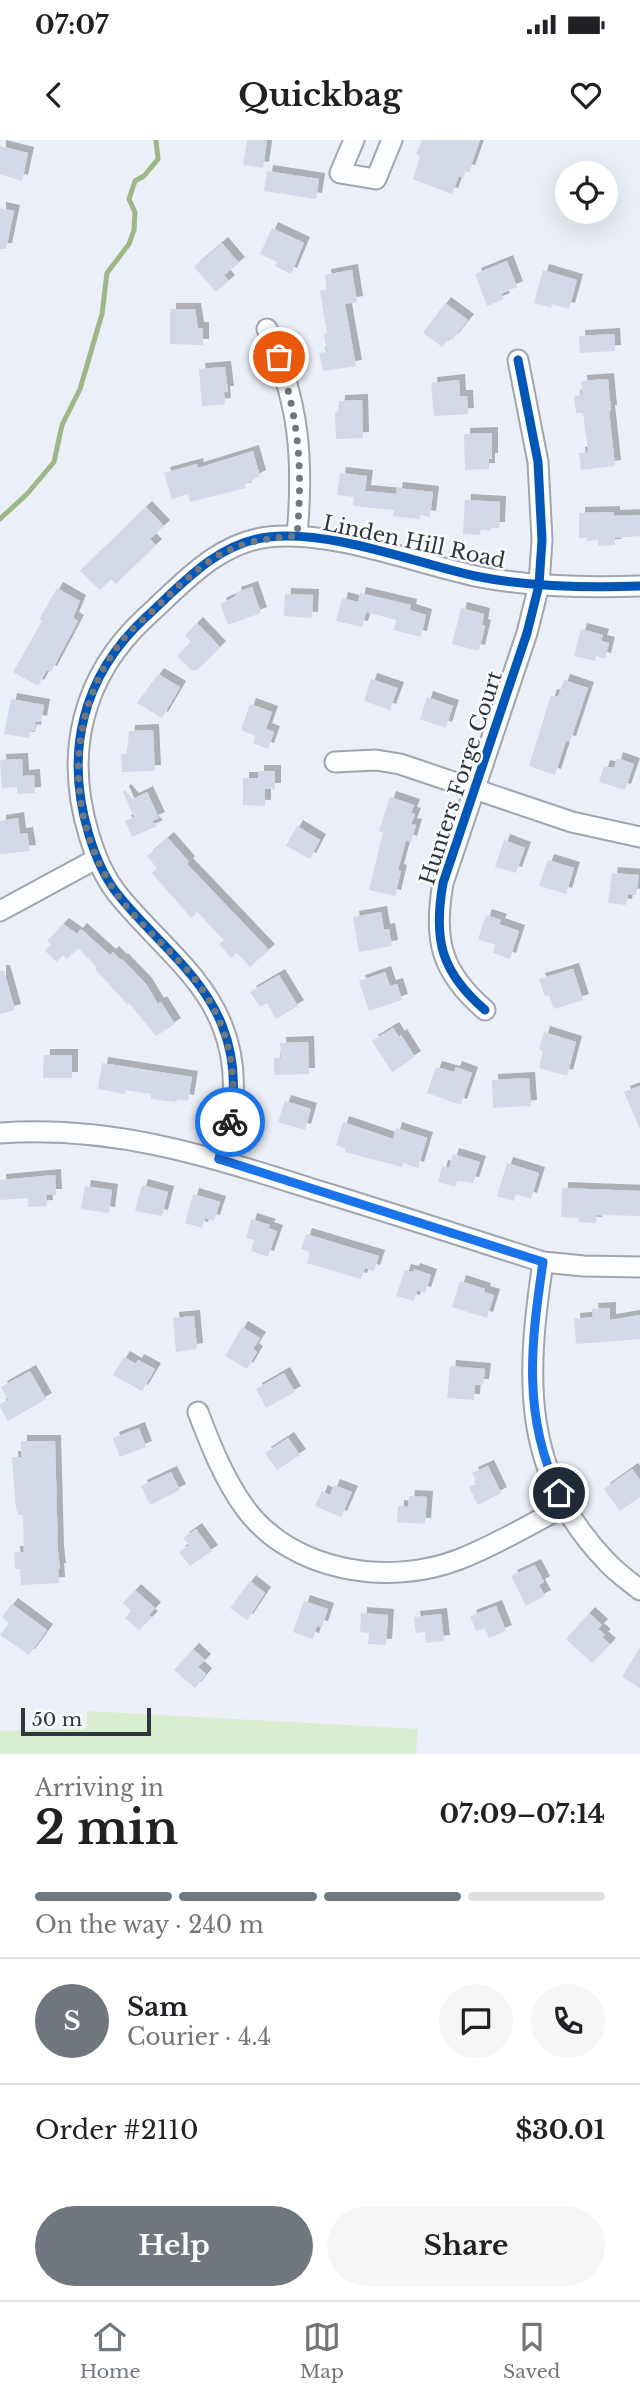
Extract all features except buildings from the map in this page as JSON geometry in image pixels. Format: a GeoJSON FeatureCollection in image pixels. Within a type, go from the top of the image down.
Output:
{"type":"FeatureCollection","features":[{"type":"Feature","properties":{"kind":"street"},"geometry":{"type":"LineString","coordinates":[[354,140],[341,173],[376,179],[392,140]]}},
{"type":"Feature","properties":{"kind":"street"},"geometry":{"type":"LineString","coordinates":[[267,329],[288,387],[300,449],[301,485],[297,536]]}},
{"type":"Feature","properties":{"kind":"street","name":"Hunters Forge Court"},"geometry":{"type":"LineString","coordinates":[[485,1010],[466,994],[452,975],[442,951],[439,907],[443,884],[527,633],[539,585],[542,540],[538,462],[518,360]]}},
{"type":"Feature","properties":{"kind":"street","name":"Linden Hill Road"},"geometry":{"type":"LineString","coordinates":[[219,1159],[229,1132],[234,1102],[229,1046],[222,1023],[193,977],[113,889],[96,859],[83,815],[77,772],[86,708],[104,669],[125,637],[204,564],[232,547],[266,537],[297,536],[332,540],[477,576],[539,585],[593,588],[640,586]]}},
{"type":"Feature","properties":{"kind":"street"},"geometry":{"type":"LineString","coordinates":[[335,762],[388,762],[572,822],[640,837]]}},
{"type":"Feature","properties":{"kind":"street"},"geometry":{"type":"LineString","coordinates":[[0,911],[96,859]]}},
{"type":"Feature","properties":{"kind":"street"},"geometry":{"type":"LineString","coordinates":[[0,1133],[102,1135],[160,1144],[219,1159],[543,1262],[640,1267]]}},
{"type":"Feature","properties":{"kind":"street"},"geometry":{"type":"LineString","coordinates":[[543,1262],[531,1368],[533,1408],[539,1441],[552,1480],[584,1535],[608,1564],[640,1590]]}},
{"type":"Feature","properties":{"kind":"street"},"geometry":{"type":"LineString","coordinates":[[198,1412],[226,1479],[246,1510],[266,1532],[292,1549],[357,1571],[394,1573],[427,1569],[460,1559],[565,1506]]}},
{"type":"Feature","properties":{"kind":"green space"},"geometry":{"type":"Polygon","coordinates":[[[87,1711],[418,1729],[416,1754],[0,1754],[0,1731],[87,1728],[87,1711]]]}},
{"type":"Feature","properties":{"kind":"waterway"},"geometry":{"type":"LineString","coordinates":[[0,519],[27,494],[54,462],[62,425],[80,389],[102,314],[107,273],[129,244],[134,230],[135,212],[129,199],[135,181],[144,176],[158,159],[156,140]]}},
{"type":"Feature","properties":{"kind":"cycle path"},"geometry":{"type":"LineString","coordinates":[[485,1010],[458,982],[450,968],[440,938],[439,922],[443,883],[527,633],[539,585],[542,540],[538,462],[518,360]]}},
{"type":"Feature","properties":{"kind":"cycle path"},"geometry":{"type":"LineString","coordinates":[[219,1159],[229,1125],[233,1092],[231,1059],[222,1025],[213,1006],[188,971],[111,885],[94,850],[82,805],[78,775],[84,717],[93,690],[124,640],[187,579],[216,556],[232,547],[268,537],[318,538],[475,576],[536,585],[640,586]]}},
{"type":"Feature","properties":{"kind":"way so far"},"geometry":{"type":"LineString","coordinates":[[230,1122],[234,1102],[233,1073],[222,1023],[193,977],[113,889],[96,859],[83,815],[77,772],[86,708],[104,669],[125,637],[204,564],[232,547],[266,537],[297,536],[301,485],[300,449],[279,357]]}},
{"type":"Feature","properties":{"kind":"route"},"geometry":{"type":"LineString","coordinates":[[230,1122],[219,1159],[543,1262],[531,1368],[533,1408],[539,1441],[559,1493]]}}]}
